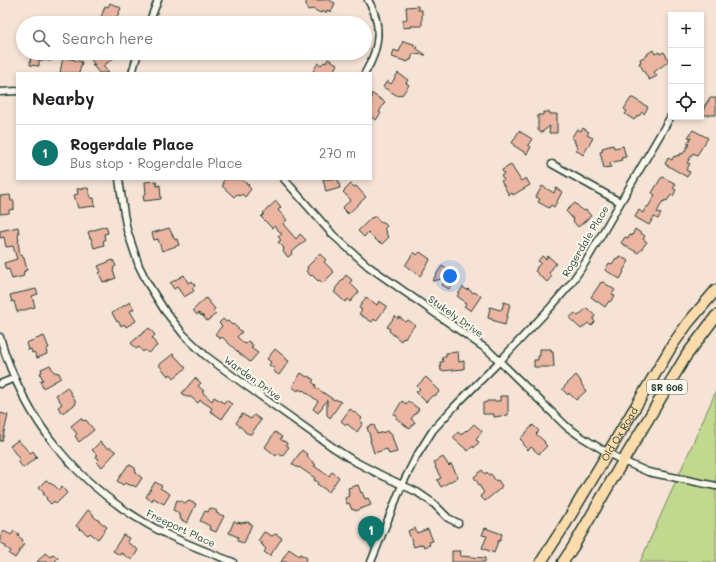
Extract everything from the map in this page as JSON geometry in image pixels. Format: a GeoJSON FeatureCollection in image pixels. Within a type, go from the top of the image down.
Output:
{"type":"FeatureCollection","features":[{"type":"Feature","properties":{"kind":"main road","name":"Old Ox Road"},"geometry":{"type":"LineString","coordinates":[[541,562],[673,344],[688,323],[716,290]]}},
{"type":"Feature","properties":{"kind":"main road","name":"Old Ox Road"},"geometry":{"type":"LineString","coordinates":[[563,562],[686,356],[716,316]]}},
{"type":"Feature","properties":{"kind":"street"},"geometry":{"type":"LineString","coordinates":[[152,16],[158,0]]}},
{"type":"Feature","properties":{"kind":"street"},"geometry":{"type":"LineString","coordinates":[[368,0],[374,12],[378,33],[376,48],[372,59]]}},
{"type":"Feature","properties":{"kind":"street"},"geometry":{"type":"LineString","coordinates":[[132,72],[136,60]]}},
{"type":"Feature","properties":{"kind":"street"},"geometry":{"type":"LineString","coordinates":[[366,72],[372,60]]}},
{"type":"Feature","properties":{"kind":"street"},"geometry":{"type":"LineString","coordinates":[[0,92],[16,91]]}},
{"type":"Feature","properties":{"kind":"street","name":"Rogerdale Place"},"geometry":{"type":"LineString","coordinates":[[371,562],[402,485],[416,457],[433,430],[500,361],[569,286],[585,263],[669,120]]}},
{"type":"Feature","properties":{"kind":"street"},"geometry":{"type":"LineString","coordinates":[[552,164],[620,202]]}},
{"type":"Feature","properties":{"kind":"street","name":"Warden Drive"},"geometry":{"type":"LineString","coordinates":[[119,180],[127,230],[139,266],[148,284],[165,311],[184,334],[206,356],[334,448],[354,461],[417,492],[428,499],[448,518],[458,523]]}},
{"type":"Feature","properties":{"kind":"street","name":"Stukely Drive"},"geometry":{"type":"LineString","coordinates":[[285,180],[328,230],[355,256],[489,351],[566,426],[580,436],[623,462],[648,472],[716,486]]}},
{"type":"Feature","properties":{"kind":"street","name":"Freeport Place"},"geometry":{"type":"LineString","coordinates":[[0,337],[15,378],[36,419],[71,464],[97,490],[136,518],[154,528],[233,562]]}},
{"type":"Feature","properties":{"kind":"street"},"geometry":{"type":"LineString","coordinates":[[0,384],[15,378]]}},
{"type":"Feature","properties":{"kind":"street"},"geometry":{"type":"LineString","coordinates":[[212,562],[216,555]]}},
{"type":"Feature","properties":{"kind":"green space"},"geometry":{"type":"Polygon","coordinates":[[[716,391],[716,562],[640,562],[716,391]]]}},
{"type":"Feature","properties":{"kind":"building"},"geometry":{"type":"Polygon","coordinates":[[[307,0],[329,0],[335,3],[331,12],[327,10],[326,13],[322,11],[321,13],[312,9],[307,9],[307,0]]]}},
{"type":"Feature","properties":{"kind":"building"},"geometry":{"type":"Polygon","coordinates":[[[110,3],[121,8],[117,16],[101,16],[105,6],[108,7],[110,3]]]}},
{"type":"Feature","properties":{"kind":"building"},"geometry":{"type":"Polygon","coordinates":[[[418,6],[418,10],[422,10],[422,26],[403,28],[403,20],[407,19],[406,7],[418,6]]]}},
{"type":"Feature","properties":{"kind":"building"},"geometry":{"type":"Polygon","coordinates":[[[403,41],[414,44],[414,46],[417,47],[416,48],[426,55],[413,54],[411,60],[408,62],[392,57],[394,50],[399,52],[403,41]]]}},
{"type":"Feature","properties":{"kind":"building"},"geometry":{"type":"Polygon","coordinates":[[[653,50],[655,54],[664,52],[668,59],[668,62],[654,72],[657,76],[649,80],[639,63],[641,62],[640,59],[648,55],[647,54],[653,50]]]}},
{"type":"Feature","properties":{"kind":"building"},"geometry":{"type":"Polygon","coordinates":[[[30,60],[39,60],[39,66],[30,65],[30,60]]]}},
{"type":"Feature","properties":{"kind":"building"},"geometry":{"type":"Polygon","coordinates":[[[62,60],[74,60],[82,62],[79,72],[60,72],[62,60]]]}},
{"type":"Feature","properties":{"kind":"building"},"geometry":{"type":"Polygon","coordinates":[[[91,60],[111,60],[103,66],[108,72],[98,72],[92,64],[95,65],[91,60]]]}},
{"type":"Feature","properties":{"kind":"building"},"geometry":{"type":"Polygon","coordinates":[[[328,60],[330,60],[337,64],[333,72],[313,72],[318,63],[321,65],[324,62],[326,63],[328,60]]]}},
{"type":"Feature","properties":{"kind":"building"},"geometry":{"type":"Polygon","coordinates":[[[398,73],[408,80],[406,83],[409,85],[402,95],[400,94],[398,96],[383,87],[387,81],[391,84],[398,73]]]}},
{"type":"Feature","properties":{"kind":"building"},"geometry":{"type":"Polygon","coordinates":[[[372,94],[385,102],[379,112],[381,113],[376,120],[372,118],[372,94]]]}},
{"type":"Feature","properties":{"kind":"building"},"geometry":{"type":"Polygon","coordinates":[[[631,98],[648,107],[644,114],[642,112],[634,120],[625,114],[627,111],[624,109],[631,98]]]}},
{"type":"Feature","properties":{"kind":"building"},"geometry":{"type":"Polygon","coordinates":[[[709,98],[716,98],[716,115],[704,115],[705,104],[709,101],[709,98]]]}},
{"type":"Feature","properties":{"kind":"building"},"geometry":{"type":"Polygon","coordinates":[[[543,112],[557,114],[557,133],[549,133],[550,126],[542,132],[538,130],[538,115],[543,115],[543,112]]]}},
{"type":"Feature","properties":{"kind":"building"},"geometry":{"type":"Polygon","coordinates":[[[583,128],[589,132],[587,135],[593,138],[583,155],[576,150],[578,147],[575,145],[575,140],[571,138],[577,129],[581,131],[583,128]]]}},
{"type":"Feature","properties":{"kind":"building"},"geometry":{"type":"Polygon","coordinates":[[[693,130],[708,138],[697,155],[693,153],[687,163],[690,164],[686,170],[690,172],[687,177],[665,164],[668,158],[672,160],[674,156],[679,156],[681,153],[683,154],[689,144],[687,143],[691,138],[688,137],[693,130]]]}},
{"type":"Feature","properties":{"kind":"building"},"geometry":{"type":"Polygon","coordinates":[[[519,131],[532,139],[528,145],[531,147],[527,154],[512,143],[519,131]]]}},
{"type":"Feature","properties":{"kind":"building"},"geometry":{"type":"Polygon","coordinates":[[[613,145],[614,148],[623,146],[626,157],[621,158],[622,160],[610,163],[611,167],[604,168],[600,152],[603,151],[602,148],[613,145]]]}},
{"type":"Feature","properties":{"kind":"building"},"geometry":{"type":"Polygon","coordinates":[[[511,165],[521,181],[526,178],[530,185],[513,195],[512,193],[509,195],[501,181],[504,180],[501,176],[504,174],[502,170],[511,165]]]}},
{"type":"Feature","properties":{"kind":"building"},"geometry":{"type":"Polygon","coordinates":[[[663,177],[676,184],[673,188],[676,190],[673,196],[671,195],[667,201],[663,201],[657,212],[661,214],[658,219],[654,217],[649,225],[635,217],[639,210],[643,213],[646,207],[648,207],[655,195],[652,193],[663,177]]]}},
{"type":"Feature","properties":{"kind":"building"},"geometry":{"type":"Polygon","coordinates":[[[224,180],[242,180],[249,185],[248,186],[251,189],[245,197],[242,194],[240,196],[237,194],[234,197],[222,186],[224,184],[222,183],[224,180]]]}},
{"type":"Feature","properties":{"kind":"building"},"geometry":{"type":"Polygon","coordinates":[[[323,180],[338,180],[340,188],[326,192],[323,180]]]}},
{"type":"Feature","properties":{"kind":"building"},"geometry":{"type":"Polygon","coordinates":[[[156,181],[157,186],[160,185],[161,199],[144,201],[143,195],[146,194],[145,182],[156,181]]]}},
{"type":"Feature","properties":{"kind":"building"},"geometry":{"type":"Polygon","coordinates":[[[351,184],[354,187],[356,186],[366,197],[348,214],[342,208],[351,200],[343,192],[351,184]]]}},
{"type":"Feature","properties":{"kind":"building"},"geometry":{"type":"Polygon","coordinates":[[[542,186],[554,193],[556,188],[562,192],[554,207],[551,205],[549,208],[538,202],[540,199],[536,197],[542,186]]]}},
{"type":"Feature","properties":{"kind":"building"},"geometry":{"type":"Polygon","coordinates":[[[88,188],[91,198],[94,198],[95,206],[78,208],[74,195],[78,194],[77,189],[88,188]]]}},
{"type":"Feature","properties":{"kind":"building"},"geometry":{"type":"Polygon","coordinates":[[[10,195],[11,201],[14,201],[14,209],[9,210],[9,213],[0,214],[0,196],[10,195]]]}},
{"type":"Feature","properties":{"kind":"building"},"geometry":{"type":"Polygon","coordinates":[[[276,201],[281,207],[278,210],[287,220],[283,224],[296,239],[300,234],[306,240],[288,257],[283,252],[284,248],[278,242],[281,240],[278,237],[282,234],[274,226],[272,228],[261,217],[264,214],[263,213],[276,201]]]}},
{"type":"Feature","properties":{"kind":"building"},"geometry":{"type":"Polygon","coordinates":[[[575,203],[584,211],[586,210],[591,216],[578,227],[566,211],[575,203]]]}},
{"type":"Feature","properties":{"kind":"building"},"geometry":{"type":"Polygon","coordinates":[[[375,216],[381,223],[382,221],[387,226],[384,229],[389,237],[382,244],[368,232],[364,237],[358,231],[372,217],[375,216]]]}},
{"type":"Feature","properties":{"kind":"building"},"geometry":{"type":"Polygon","coordinates":[[[106,226],[108,233],[104,234],[104,245],[94,248],[88,232],[106,226]]]}},
{"type":"Feature","properties":{"kind":"building"},"geometry":{"type":"Polygon","coordinates":[[[18,227],[20,255],[22,254],[24,258],[27,270],[23,272],[24,276],[12,279],[9,269],[6,270],[4,263],[17,259],[13,246],[6,247],[4,237],[0,238],[0,231],[18,227]]]}},
{"type":"Feature","properties":{"kind":"building"},"geometry":{"type":"Polygon","coordinates":[[[169,228],[175,240],[177,239],[179,245],[162,251],[158,239],[154,240],[152,233],[169,228]]]}},
{"type":"Feature","properties":{"kind":"building"},"geometry":{"type":"Polygon","coordinates":[[[635,229],[645,236],[643,239],[647,242],[638,253],[621,243],[625,237],[628,238],[630,235],[632,236],[635,229]]]}},
{"type":"Feature","properties":{"kind":"building"},"geometry":{"type":"Polygon","coordinates":[[[414,252],[417,255],[420,252],[430,259],[420,276],[406,266],[414,252]]]}},
{"type":"Feature","properties":{"kind":"building"},"geometry":{"type":"Polygon","coordinates":[[[320,254],[326,260],[324,262],[334,272],[323,283],[319,280],[318,281],[306,271],[308,269],[307,267],[320,254]]]}},
{"type":"Feature","properties":{"kind":"building"},"geometry":{"type":"Polygon","coordinates":[[[542,256],[546,259],[548,256],[556,263],[549,273],[552,276],[547,282],[535,271],[541,263],[538,261],[542,256]]]}},
{"type":"Feature","properties":{"kind":"building"},"geometry":{"type":"Polygon","coordinates":[[[619,256],[629,261],[620,279],[605,270],[609,263],[612,264],[619,256]]]}},
{"type":"Feature","properties":{"kind":"building"},"geometry":{"type":"Polygon","coordinates":[[[113,260],[116,266],[113,268],[113,271],[116,278],[103,282],[98,266],[113,260]]]}},
{"type":"Feature","properties":{"kind":"building"},"geometry":{"type":"Polygon","coordinates":[[[442,266],[451,272],[453,270],[459,274],[449,289],[442,285],[447,278],[432,281],[442,266]]]}},
{"type":"Feature","properties":{"kind":"building"},"geometry":{"type":"Polygon","coordinates":[[[184,275],[188,283],[192,281],[195,286],[192,288],[194,291],[184,297],[177,287],[174,289],[170,283],[184,275]]]}},
{"type":"Feature","properties":{"kind":"building"},"geometry":{"type":"Polygon","coordinates":[[[346,275],[352,280],[350,283],[359,292],[350,302],[348,299],[345,302],[334,292],[346,275]]]}},
{"type":"Feature","properties":{"kind":"building"},"geometry":{"type":"Polygon","coordinates":[[[603,282],[615,290],[612,294],[615,296],[605,307],[591,297],[600,283],[603,282]]]}},
{"type":"Feature","properties":{"kind":"building"},"geometry":{"type":"Polygon","coordinates":[[[463,287],[481,296],[471,311],[464,306],[466,304],[463,302],[464,301],[457,296],[463,287]]]}},
{"type":"Feature","properties":{"kind":"building"},"geometry":{"type":"Polygon","coordinates":[[[36,289],[38,294],[32,296],[35,307],[17,312],[14,301],[12,302],[10,295],[36,289]]]}},
{"type":"Feature","properties":{"kind":"building"},"geometry":{"type":"Polygon","coordinates":[[[366,297],[377,305],[379,301],[387,306],[376,321],[374,319],[372,322],[359,314],[362,310],[359,308],[366,297]]]}},
{"type":"Feature","properties":{"kind":"building"},"geometry":{"type":"Polygon","coordinates":[[[206,298],[215,309],[213,311],[216,314],[207,321],[202,315],[201,316],[199,313],[197,315],[193,310],[206,298]]]}},
{"type":"Feature","properties":{"kind":"building"},"geometry":{"type":"Polygon","coordinates":[[[130,302],[134,309],[130,311],[136,321],[126,327],[124,324],[121,326],[112,313],[130,302]]]}},
{"type":"Feature","properties":{"kind":"building"},"geometry":{"type":"Polygon","coordinates":[[[504,302],[510,304],[505,325],[488,318],[490,307],[500,310],[502,309],[504,302]]]}},
{"type":"Feature","properties":{"kind":"building"},"geometry":{"type":"Polygon","coordinates":[[[587,308],[595,316],[593,319],[595,322],[591,326],[588,323],[581,329],[569,318],[575,313],[578,316],[587,308]]]}},
{"type":"Feature","properties":{"kind":"building"},"geometry":{"type":"Polygon","coordinates":[[[395,316],[406,322],[408,320],[415,325],[401,341],[389,331],[390,329],[387,327],[395,316]]]}},
{"type":"Feature","properties":{"kind":"building"},"geometry":{"type":"Polygon","coordinates":[[[223,319],[232,325],[233,324],[242,332],[237,337],[245,344],[248,341],[253,345],[251,348],[258,353],[250,362],[222,337],[220,339],[215,334],[222,326],[219,323],[223,319]]]}},
{"type":"Feature","properties":{"kind":"building"},"geometry":{"type":"Polygon","coordinates":[[[149,328],[155,335],[152,338],[157,346],[148,353],[145,350],[143,352],[139,347],[136,349],[131,343],[149,328]]]}},
{"type":"Feature","properties":{"kind":"building"},"geometry":{"type":"Polygon","coordinates":[[[44,336],[49,348],[46,349],[47,354],[37,358],[34,352],[32,353],[31,349],[28,350],[26,343],[44,336]]]}},
{"type":"Feature","properties":{"kind":"building"},"geometry":{"type":"Polygon","coordinates":[[[275,349],[289,361],[279,375],[273,371],[275,369],[269,365],[271,362],[267,359],[275,349]]]}},
{"type":"Feature","properties":{"kind":"building"},"geometry":{"type":"Polygon","coordinates":[[[540,349],[551,349],[551,352],[553,352],[554,367],[534,367],[534,360],[538,360],[538,356],[540,356],[540,349]]]}},
{"type":"Feature","properties":{"kind":"building"},"geometry":{"type":"Polygon","coordinates":[[[458,352],[459,362],[464,361],[464,369],[441,371],[440,362],[443,362],[442,357],[446,357],[446,353],[458,352]]]}},
{"type":"Feature","properties":{"kind":"building"},"geometry":{"type":"Polygon","coordinates":[[[173,354],[186,368],[174,378],[171,374],[168,376],[159,365],[173,354]]]}},
{"type":"Feature","properties":{"kind":"building"},"geometry":{"type":"Polygon","coordinates":[[[50,365],[54,372],[59,373],[61,378],[43,388],[40,381],[43,380],[40,373],[42,372],[41,369],[50,365]]]}},
{"type":"Feature","properties":{"kind":"building"},"geometry":{"type":"Polygon","coordinates":[[[301,373],[314,380],[312,382],[316,385],[315,387],[334,400],[335,399],[341,402],[330,418],[327,415],[327,400],[318,413],[313,409],[318,401],[303,390],[302,391],[299,389],[298,391],[292,387],[301,373]]]}},
{"type":"Feature","properties":{"kind":"building"},"geometry":{"type":"Polygon","coordinates":[[[576,375],[586,391],[576,400],[562,389],[576,375]]]}},
{"type":"Feature","properties":{"kind":"building"},"geometry":{"type":"Polygon","coordinates":[[[426,377],[440,391],[426,402],[416,392],[420,389],[417,386],[426,377]]]}},
{"type":"Feature","properties":{"kind":"building"},"geometry":{"type":"Polygon","coordinates":[[[195,378],[201,383],[198,386],[204,391],[202,392],[212,401],[214,397],[224,403],[226,400],[232,404],[222,419],[210,411],[212,408],[200,400],[198,403],[191,397],[187,397],[182,393],[195,378]]]}},
{"type":"Feature","properties":{"kind":"building"},"geometry":{"type":"Polygon","coordinates":[[[67,387],[76,404],[62,413],[58,407],[62,404],[56,395],[67,387]]]}},
{"type":"Feature","properties":{"kind":"building"},"geometry":{"type":"Polygon","coordinates":[[[500,396],[508,396],[508,415],[494,417],[494,414],[483,414],[483,403],[487,401],[500,401],[500,396]]]}},
{"type":"Feature","properties":{"kind":"building"},"geometry":{"type":"Polygon","coordinates":[[[402,401],[406,404],[408,401],[419,409],[411,419],[415,422],[410,429],[396,418],[397,416],[394,414],[402,401]]]}},
{"type":"Feature","properties":{"kind":"building"},"geometry":{"type":"Polygon","coordinates":[[[350,409],[362,418],[360,421],[363,423],[357,432],[341,421],[350,409]]]}},
{"type":"Feature","properties":{"kind":"building"},"geometry":{"type":"Polygon","coordinates":[[[0,413],[8,415],[2,441],[0,441],[0,413]]]}},
{"type":"Feature","properties":{"kind":"building"},"geometry":{"type":"Polygon","coordinates":[[[242,414],[251,419],[254,415],[261,420],[251,434],[245,432],[236,423],[242,414]]]}},
{"type":"Feature","properties":{"kind":"building"},"geometry":{"type":"Polygon","coordinates":[[[81,418],[83,421],[86,420],[94,430],[79,442],[75,436],[77,434],[71,426],[81,418]]]}},
{"type":"Feature","properties":{"kind":"building"},"geometry":{"type":"Polygon","coordinates":[[[474,424],[482,431],[476,440],[479,442],[474,448],[473,446],[468,451],[453,438],[458,432],[461,435],[474,424]]]}},
{"type":"Feature","properties":{"kind":"building"},"geometry":{"type":"Polygon","coordinates":[[[374,425],[377,434],[388,431],[389,434],[391,433],[397,452],[389,454],[387,449],[374,453],[367,427],[374,425]]]}},
{"type":"Feature","properties":{"kind":"building"},"geometry":{"type":"Polygon","coordinates":[[[533,425],[539,431],[536,434],[545,442],[544,443],[547,446],[539,454],[531,447],[528,450],[522,444],[524,443],[520,439],[533,425]]]}},
{"type":"Feature","properties":{"kind":"building"},"geometry":{"type":"Polygon","coordinates":[[[275,432],[282,437],[280,439],[287,443],[286,445],[289,447],[282,456],[278,453],[276,456],[265,447],[275,432]]]}},
{"type":"Feature","properties":{"kind":"building"},"geometry":{"type":"Polygon","coordinates":[[[18,440],[30,453],[33,451],[37,457],[23,468],[18,461],[20,460],[10,446],[18,440]]]}},
{"type":"Feature","properties":{"kind":"building"},"geometry":{"type":"Polygon","coordinates":[[[100,442],[107,448],[111,448],[116,452],[102,467],[96,462],[99,459],[92,450],[100,442]]]}},
{"type":"Feature","properties":{"kind":"building"},"geometry":{"type":"Polygon","coordinates":[[[302,450],[316,465],[314,466],[329,476],[332,472],[339,477],[329,492],[317,484],[318,482],[314,480],[315,478],[292,464],[302,450]]]}},
{"type":"Feature","properties":{"kind":"building"},"geometry":{"type":"Polygon","coordinates":[[[443,457],[449,466],[451,464],[458,477],[441,487],[437,480],[441,478],[434,462],[443,457]]]}},
{"type":"Feature","properties":{"kind":"building"},"geometry":{"type":"Polygon","coordinates":[[[128,465],[135,468],[136,473],[142,478],[136,487],[125,483],[123,485],[117,481],[128,465]]]}},
{"type":"Feature","properties":{"kind":"building"},"geometry":{"type":"Polygon","coordinates":[[[482,470],[485,474],[487,472],[489,475],[491,474],[502,486],[485,501],[480,496],[484,493],[474,477],[482,470]]]}},
{"type":"Feature","properties":{"kind":"building"},"geometry":{"type":"Polygon","coordinates":[[[46,480],[59,490],[62,487],[67,493],[56,504],[54,501],[51,504],[46,499],[47,498],[43,494],[45,493],[39,487],[46,480]]]}},
{"type":"Feature","properties":{"kind":"building"},"geometry":{"type":"Polygon","coordinates":[[[155,482],[162,486],[160,488],[170,494],[164,504],[153,498],[152,501],[146,497],[155,482]]]}},
{"type":"Feature","properties":{"kind":"building"},"geometry":{"type":"Polygon","coordinates":[[[358,485],[361,493],[362,492],[365,499],[368,498],[371,505],[355,511],[354,509],[352,510],[349,503],[347,504],[345,498],[349,496],[348,488],[358,485]]]}},
{"type":"Feature","properties":{"kind":"building"},"geometry":{"type":"Polygon","coordinates":[[[177,500],[186,503],[189,501],[196,504],[187,523],[180,519],[181,516],[178,515],[179,513],[173,510],[177,500]]]}},
{"type":"Feature","properties":{"kind":"building"},"geometry":{"type":"Polygon","coordinates":[[[210,508],[217,511],[216,513],[224,516],[216,532],[209,529],[210,526],[200,521],[205,511],[208,512],[210,508]]]}},
{"type":"Feature","properties":{"kind":"building"},"geometry":{"type":"Polygon","coordinates":[[[88,510],[107,527],[98,539],[90,533],[88,535],[76,526],[88,510]]]}},
{"type":"Feature","properties":{"kind":"building"},"geometry":{"type":"Polygon","coordinates":[[[234,521],[238,523],[247,522],[252,524],[244,543],[237,541],[238,537],[229,533],[234,521]]]}},
{"type":"Feature","properties":{"kind":"building"},"geometry":{"type":"Polygon","coordinates":[[[415,528],[417,533],[428,529],[433,541],[429,542],[430,545],[424,547],[423,544],[414,547],[408,531],[415,528]]]}},
{"type":"Feature","properties":{"kind":"building"},"geometry":{"type":"Polygon","coordinates":[[[485,528],[502,534],[494,553],[482,548],[487,536],[482,535],[485,528]]]}},
{"type":"Feature","properties":{"kind":"building"},"geometry":{"type":"Polygon","coordinates":[[[4,531],[11,535],[14,531],[19,534],[18,536],[23,540],[22,542],[24,544],[15,558],[9,554],[11,551],[0,542],[0,537],[4,531]]]}},
{"type":"Feature","properties":{"kind":"building"},"geometry":{"type":"Polygon","coordinates":[[[264,532],[272,536],[276,534],[282,538],[270,556],[264,552],[266,549],[261,544],[262,543],[258,541],[264,532]]]}},
{"type":"Feature","properties":{"kind":"building"},"geometry":{"type":"Polygon","coordinates":[[[123,535],[129,538],[127,542],[138,550],[132,560],[121,553],[120,555],[113,551],[123,535]]]}},
{"type":"Feature","properties":{"kind":"building"},"geometry":{"type":"Polygon","coordinates":[[[289,549],[299,556],[300,554],[307,558],[304,562],[281,562],[289,549]]]}},
{"type":"Feature","properties":{"kind":"building"},"geometry":{"type":"Polygon","coordinates":[[[452,551],[461,551],[460,556],[485,558],[485,562],[452,562],[452,551]]]}},
{"type":"Feature","properties":{"kind":"building"},"geometry":{"type":"Polygon","coordinates":[[[45,553],[50,557],[53,554],[58,558],[55,561],[56,562],[37,562],[45,553]]]}},
{"type":"Feature","properties":{"kind":"place","name":"Rogerdale Place"},"geometry":{"type":"Point","coordinates":[371,549]}}]}
